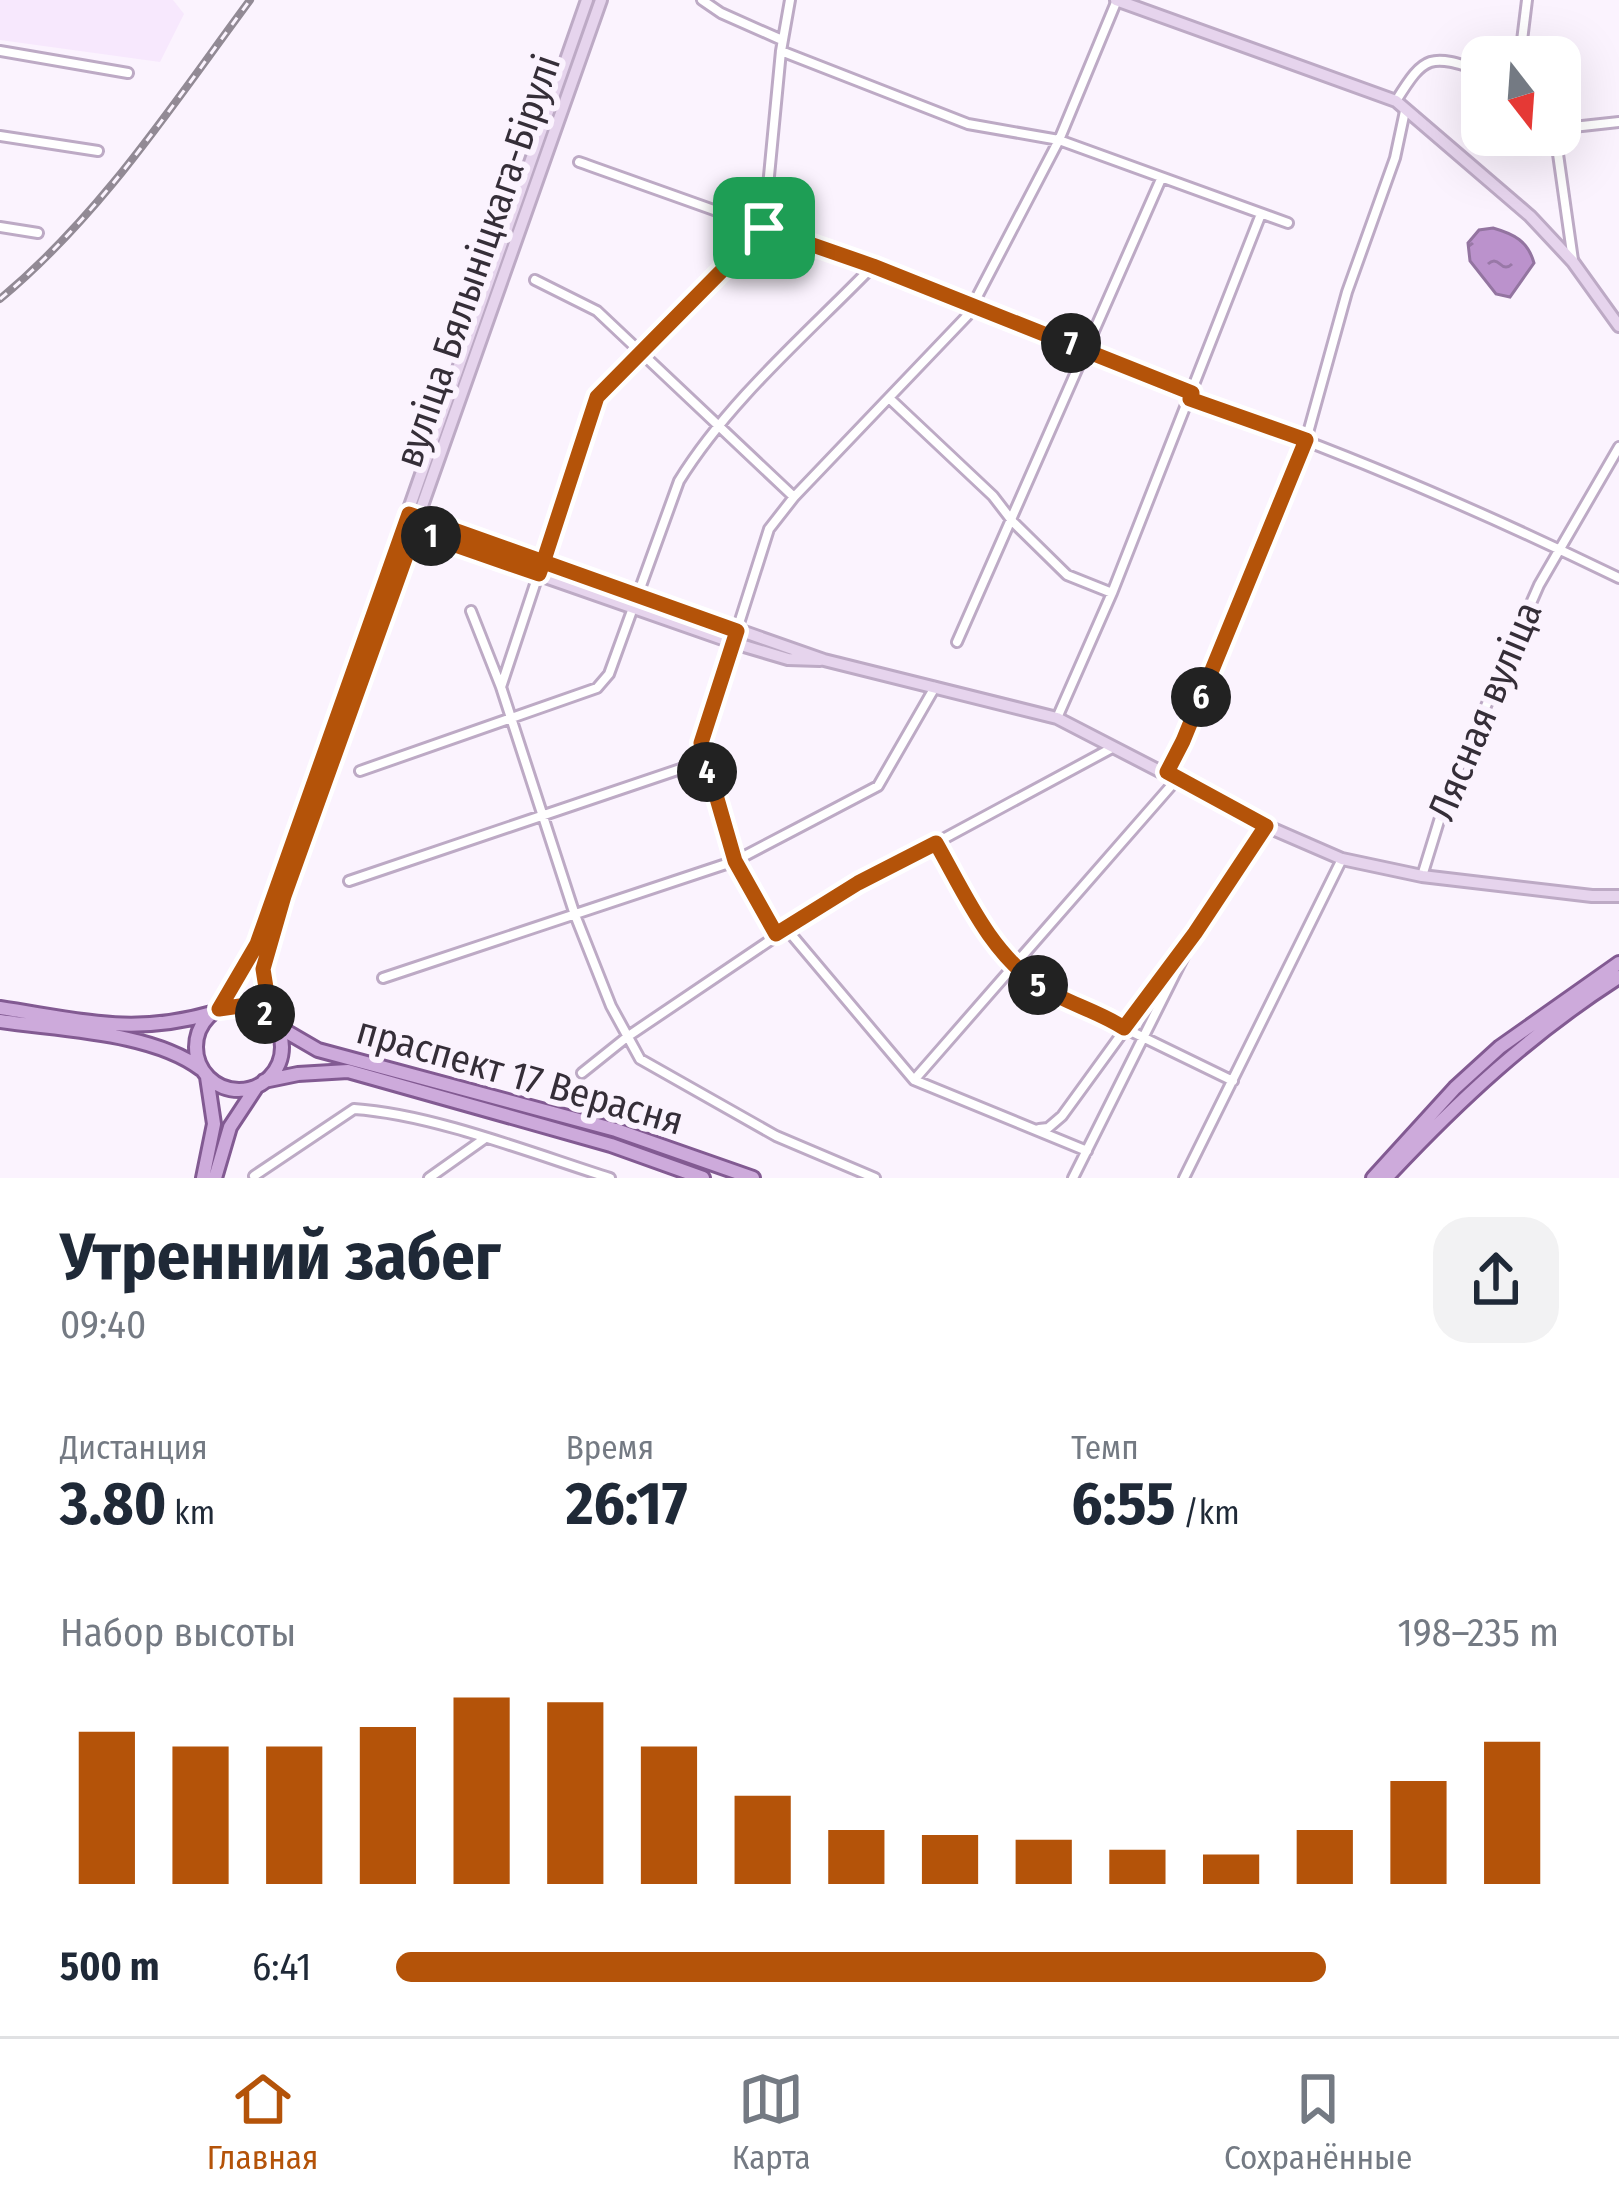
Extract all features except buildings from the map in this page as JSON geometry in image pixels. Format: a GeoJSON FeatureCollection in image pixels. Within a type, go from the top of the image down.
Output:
{"type":"FeatureCollection","features":[{"type":"Feature","properties":{"kind":"main road","name":"вуліца Бялыніцкага-Бірулі"},"geometry":{"type":"LineString","coordinates":[[415,516],[587,0]]}},
{"type":"Feature","properties":{"kind":"main road","name":"вуліца Бялыніцкага-Бірулі"},"geometry":{"type":"LineString","coordinates":[[216,1011],[257,944],[601,0]]}},
{"type":"Feature","properties":{"kind":"main road"},"geometry":{"type":"LineString","coordinates":[[1116,0],[1396,101],[1515,202],[1573,262],[1619,326]]}},
{"type":"Feature","properties":{"kind":"main road"},"geometry":{"type":"LineString","coordinates":[[415,516],[541,568]]}},
{"type":"Feature","properties":{"kind":"main road","name":"вуліца Бялыніцкага-Бірулі"},"geometry":{"type":"LineString","coordinates":[[273,1022],[263,969],[409,529]]}},
{"type":"Feature","properties":{"kind":"main road"},"geometry":{"type":"LineString","coordinates":[[409,529],[541,568],[788,659],[824,660],[1057,718],[1266,826],[1342,859],[1422,876],[1617,897]]}},
{"type":"Feature","properties":{"kind":"main road"},"geometry":{"type":"LineString","coordinates":[[1373,1178],[1455,1088],[1500,1047],[1619,963]]}},
{"type":"Feature","properties":{"kind":"main road"},"geometry":{"type":"LineString","coordinates":[[1386,1178],[1465,1095],[1512,1054],[1619,977]]}},
{"type":"Feature","properties":{"kind":"main road"},"geometry":{"type":"LineString","coordinates":[[0,1008],[152,1027],[247,1005],[273,1022],[281,1052],[274,1071],[230,1127],[215,1178]]}},
{"type":"Feature","properties":{"kind":"main road"},"geometry":{"type":"LineString","coordinates":[[203,1178],[214,1124],[196,1043],[200,1029],[216,1011]]}},
{"type":"Feature","properties":{"kind":"main road"},"geometry":{"type":"LineString","coordinates":[[0,1021],[151,1045],[184,1056],[231,1089],[261,1083]]}},
{"type":"Feature","properties":{"kind":"main road","name":"праспект 17 Верасня"},"geometry":{"type":"LineString","coordinates":[[273,1022],[318,1050],[616,1130],[753,1178]]}},
{"type":"Feature","properties":{"kind":"main road","name":"праспект 17 Верасня"},"geometry":{"type":"LineString","coordinates":[[261,1083],[298,1074],[348,1072],[610,1145],[703,1178]]}},
{"type":"Feature","properties":{"kind":"street"},"geometry":{"type":"LineString","coordinates":[[702,0],[781,45],[968,124],[1059,140],[1288,224]]}},
{"type":"Feature","properties":{"kind":"street"},"geometry":{"type":"LineString","coordinates":[[501,687],[597,397],[764,228],[781,45],[790,0]]}},
{"type":"Feature","properties":{"kind":"street"},"geometry":{"type":"LineString","coordinates":[[776,934],[735,861],[701,743],[769,529],[973,306],[1059,140],[1116,0]]}},
{"type":"Feature","properties":{"kind":"street"},"geometry":{"type":"LineString","coordinates":[[1523,36],[1527,0]]}},
{"type":"Feature","properties":{"kind":"street"},"geometry":{"type":"LineString","coordinates":[[0,51],[128,73]]}},
{"type":"Feature","properties":{"kind":"street"},"geometry":{"type":"LineString","coordinates":[[1396,101],[1415,70],[1430,60],[1461,64]]}},
{"type":"Feature","properties":{"kind":"street"},"geometry":{"type":"LineString","coordinates":[[914,1081],[1172,775],[1306,440],[1347,292],[1395,158],[1406,112]]}},
{"type":"Feature","properties":{"kind":"street"},"geometry":{"type":"LineString","coordinates":[[1581,126],[1619,122]]}},
{"type":"Feature","properties":{"kind":"street"},"geometry":{"type":"LineString","coordinates":[[0,136],[98,152]]}},
{"type":"Feature","properties":{"kind":"street"},"geometry":{"type":"LineString","coordinates":[[1558,156],[1573,262]]}},
{"type":"Feature","properties":{"kind":"street"},"geometry":{"type":"LineString","coordinates":[[579,162],[873,266],[1088,350],[1422,488],[1619,578]]}},
{"type":"Feature","properties":{"kind":"street"},"geometry":{"type":"LineString","coordinates":[[958,642],[1161,179]]}},
{"type":"Feature","properties":{"kind":"street"},"geometry":{"type":"LineString","coordinates":[[1057,718],[1112,593],[1261,214]]}},
{"type":"Feature","properties":{"kind":"street"},"geometry":{"type":"LineString","coordinates":[[0,227],[38,232]]}},
{"type":"Feature","properties":{"kind":"street"},"geometry":{"type":"LineString","coordinates":[[360,771],[597,688],[609,674],[638,602],[679,481],[719,425],[873,266]]}},
{"type":"Feature","properties":{"kind":"street"},"geometry":{"type":"LineString","coordinates":[[535,280],[597,311],[794,497]]}},
{"type":"Feature","properties":{"kind":"street"},"geometry":{"type":"LineString","coordinates":[[889,398],[1067,574],[1112,593]]}},
{"type":"Feature","properties":{"kind":"street","name":"Лясная вуліца"},"geometry":{"type":"LineString","coordinates":[[1422,876],[1458,767],[1556,550],[1619,447]]}},
{"type":"Feature","properties":{"kind":"street"},"geometry":{"type":"LineString","coordinates":[[471,611],[512,719],[575,915],[640,1059],[776,1136],[874,1178]]}},
{"type":"Feature","properties":{"kind":"street"},"geometry":{"type":"LineString","coordinates":[[383,977],[735,861],[878,785],[935,686]]}},
{"type":"Feature","properties":{"kind":"street"},"geometry":{"type":"LineString","coordinates":[[582,1073],[785,928],[1114,748]]}},
{"type":"Feature","properties":{"kind":"street"},"geometry":{"type":"LineString","coordinates":[[349,881],[704,761]]}},
{"type":"Feature","properties":{"kind":"street"},"geometry":{"type":"LineString","coordinates":[[1038,1129],[1058,1121],[1195,933],[1266,826]]}},
{"type":"Feature","properties":{"kind":"street"},"geometry":{"type":"LineString","coordinates":[[936,843],[1012,965],[1043,988],[1233,1082]]}},
{"type":"Feature","properties":{"kind":"street"},"geometry":{"type":"LineString","coordinates":[[1184,1178],[1342,859]]}},
{"type":"Feature","properties":{"kind":"street"},"geometry":{"type":"LineString","coordinates":[[785,928],[914,1081],[1088,1151]]}},
{"type":"Feature","properties":{"kind":"street"},"geometry":{"type":"LineString","coordinates":[[1072,1178],[1195,933]]}},
{"type":"Feature","properties":{"kind":"street"},"geometry":{"type":"LineString","coordinates":[[254,1176],[354,1109],[486,1138],[610,1178]]}},
{"type":"Feature","properties":{"kind":"street"},"geometry":{"type":"LineString","coordinates":[[429,1178],[486,1138]]}},
{"type":"Feature","properties":{"kind":"shaded area"},"geometry":{"type":"Polygon","coordinates":[[[0,0],[173,0],[184,14],[160,62],[0,40],[0,0]]]}},
{"type":"Feature","properties":{"kind":"water"},"geometry":{"type":"Polygon","coordinates":[[[1493,228],[1519,240],[1534,263],[1510,297],[1496,294],[1470,261],[1468,243],[1479,230],[1493,228]]]}},
{"type":"Feature","properties":{"kind":"railway"},"geometry":{"type":"LineString","coordinates":[[0,299],[103,195],[250,0]]}},
{"type":"Feature","properties":{"kind":"route"},"geometry":{"type":"LineString","coordinates":[[764,228],[597,397],[543,563],[539,574],[415,531],[284,896],[263,969],[271,1019],[247,1005],[219,1009],[257,944],[409,514],[543,563],[737,631],[701,743],[735,861],[776,934],[858,883],[936,843],[1012,965],[1043,988],[1124,1028],[1195,933],[1266,826],[1167,772],[1306,440],[1190,399],[1192,393],[1088,350],[764,228]]}}]}
